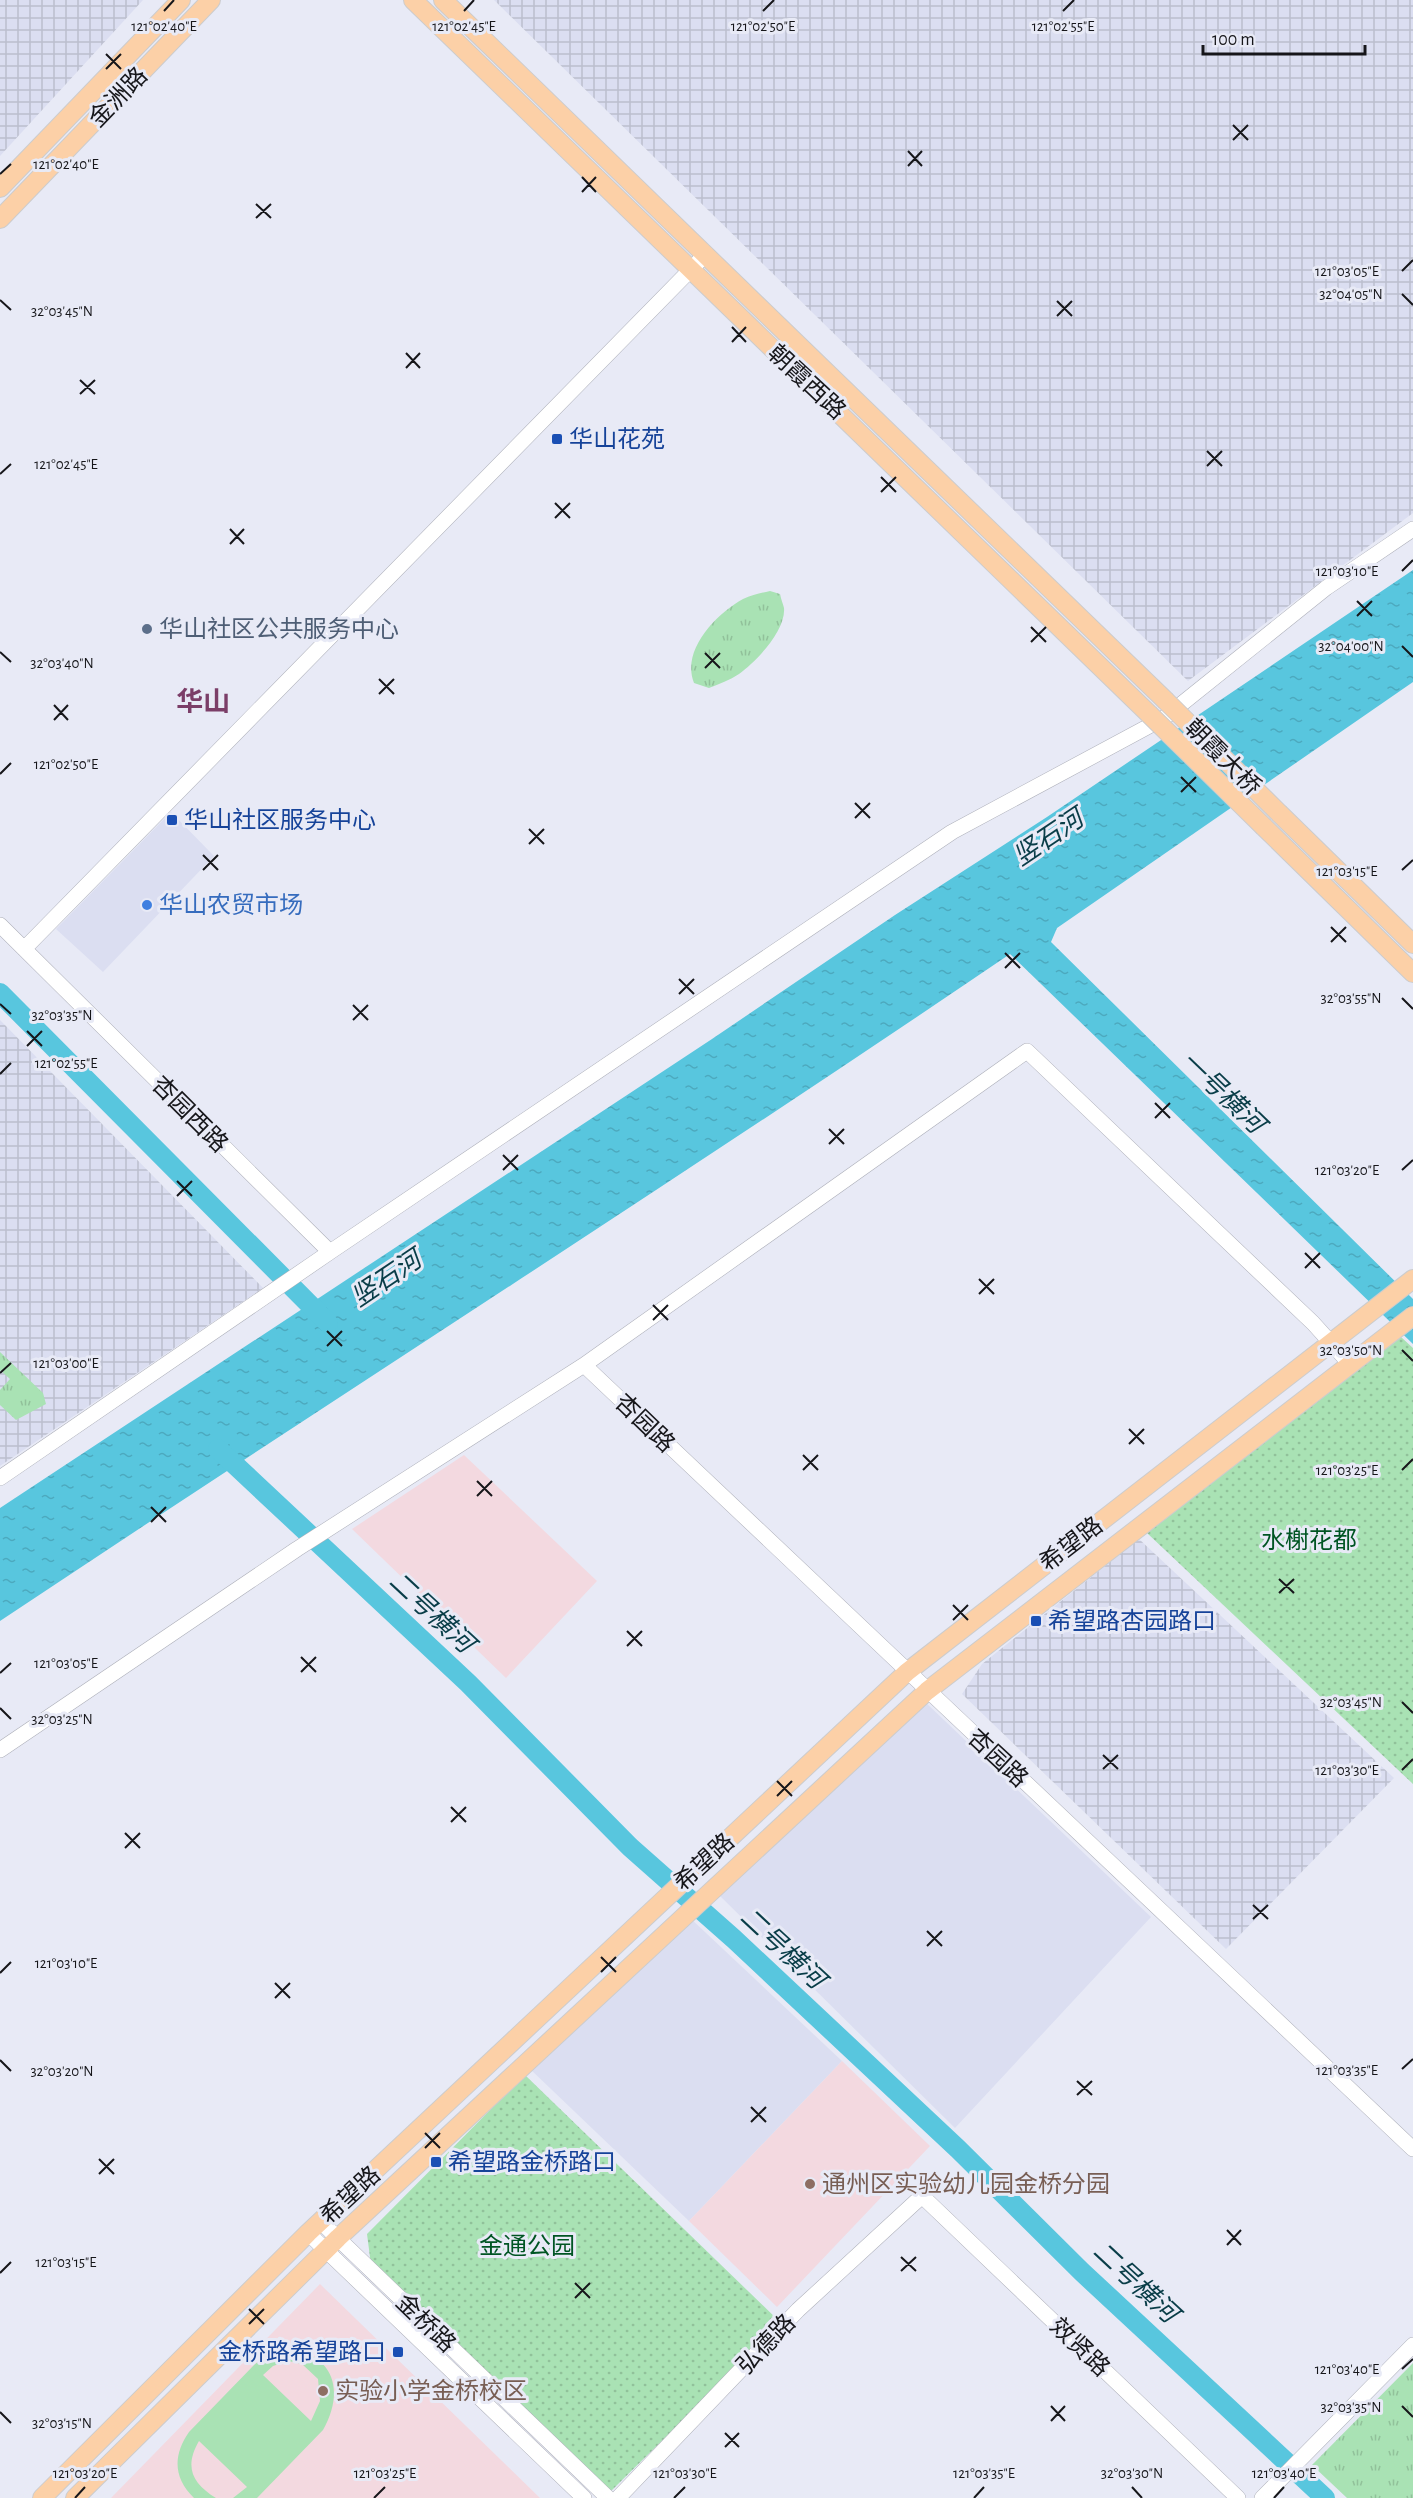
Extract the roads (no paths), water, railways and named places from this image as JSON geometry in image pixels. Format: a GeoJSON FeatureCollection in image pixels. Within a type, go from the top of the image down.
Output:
{"type":"FeatureCollection","features":[{"type":"Feature","properties":{"kind":"main road","name":"金洲路"},"geometry":{"type":"LineString","coordinates":[[0,188],[181,0]]}},
{"type":"Feature","properties":{"kind":"main road","name":"金洲路"},"geometry":{"type":"LineString","coordinates":[[0,219],[211,0]]}},
{"type":"Feature","properties":{"kind":"main road","name":"朝霞西路"},"geometry":{"type":"LineString","coordinates":[[413,0],[1149,714]]}},
{"type":"Feature","properties":{"kind":"main road","name":"朝霞西路"},"geometry":{"type":"LineString","coordinates":[[443,0],[706,254],[853,401],[1165,700]]}},
{"type":"Feature","properties":{"kind":"main road","name":"朝霞大桥"},"geometry":{"type":"LineString","coordinates":[[1165,700],[1413,944]]}},
{"type":"Feature","properties":{"kind":"main road","name":"朝霞大桥"},"geometry":{"type":"LineString","coordinates":[[1149,714],[1413,973]]}},
{"type":"Feature","properties":{"kind":"main road","name":"希望路"},"geometry":{"type":"LineString","coordinates":[[42,2498],[315,2228],[907,1672],[1408,1283]]}},
{"type":"Feature","properties":{"kind":"main road","name":"希望路"},"geometry":{"type":"LineString","coordinates":[[75,2498],[332,2244],[927,1691],[1413,1316]]}},
{"type":"Feature","properties":{"kind":"street"},"geometry":{"type":"LineString","coordinates":[[24,949],[706,254]]}},
{"type":"Feature","properties":{"kind":"street"},"geometry":{"type":"LineString","coordinates":[[0,1478],[952,832],[1164,718],[1326,588],[1413,529]]}},
{"type":"Feature","properties":{"kind":"street","name":"杏园西路"},"geometry":{"type":"LineString","coordinates":[[0,925],[330,1252]]}},
{"type":"Feature","properties":{"kind":"street"},"geometry":{"type":"LineString","coordinates":[[0,1750],[297,1550],[584,1365],[1027,1051],[1331,1342],[1350,1364]]}},
{"type":"Feature","properties":{"kind":"street","name":"杏园路"},"geometry":{"type":"LineString","coordinates":[[584,1365],[1413,2149]]}},
{"type":"Feature","properties":{"kind":"street","name":"弘德路"},"geometry":{"type":"LineString","coordinates":[[618,2498],[798,2310],[922,2196]]}},
{"type":"Feature","properties":{"kind":"street","name":"效贤路"},"geometry":{"type":"LineString","coordinates":[[922,2196],[1238,2498]]}},
{"type":"Feature","properties":{"kind":"street","name":"金桥路"},"geometry":{"type":"LineString","coordinates":[[315,2228],[608,2498]]}},
{"type":"Feature","properties":{"kind":"street","name":"金桥路"},"geometry":{"type":"LineString","coordinates":[[332,2244],[584,2498]]}},
{"type":"Feature","properties":{"kind":"street"},"geometry":{"type":"LineString","coordinates":[[1262,2498],[1413,2345]]}},
{"type":"Feature","properties":{"kind":"water","name":"竖石河"},"geometry":{"type":"Polygon","coordinates":[[[1413,570],[1413,682],[1057,928],[1051,942],[1413,1299],[1413,1344],[1010,954],[759,1122],[0,1621],[0,1508],[712,1039],[895,915],[1047,817],[1413,570]]]}},
{"type":"Feature","properties":{"kind":"waterway"},"geometry":{"type":"LineString","coordinates":[[0,993],[328,1323]]}},
{"type":"Feature","properties":{"kind":"waterway","name":"二号横河"},"geometry":{"type":"LineString","coordinates":[[218,1449],[468,1683],[630,1847],[734,1939],[958,2149],[1082,2272],[1325,2498]]}},
{"type":"Feature","properties":{"kind":"place","name":"华山花苑"},"geometry":{"type":"Point","coordinates":[557,439]}},
{"type":"Feature","properties":{"kind":"place","name":"华山社区公共服务中心"},"geometry":{"type":"Point","coordinates":[147,629]}},
{"type":"Feature","properties":{"kind":"place","name":"华山社区服务中心"},"geometry":{"type":"Point","coordinates":[172,820]}},
{"type":"Feature","properties":{"kind":"place","name":"华山农贸市场"},"geometry":{"type":"Point","coordinates":[147,905]}},
{"type":"Feature","properties":{"kind":"place","name":"希望路杏园路口"},"geometry":{"type":"Point","coordinates":[1036,1621]}},
{"type":"Feature","properties":{"kind":"place","name":"希望路金桥路口"},"geometry":{"type":"Point","coordinates":[436,2162]}},
{"type":"Feature","properties":{"kind":"place","name":"通州区实验幼儿园金桥分园"},"geometry":{"type":"Point","coordinates":[810,2184]}},
{"type":"Feature","properties":{"kind":"place","name":"金桥路希望路口"},"geometry":{"type":"Point","coordinates":[398,2352]}},
{"type":"Feature","properties":{"kind":"place","name":"实验小学金桥校区"},"geometry":{"type":"Point","coordinates":[323,2391]}},
{"type":"Feature","properties":{"kind":"district","name":"华山"},"geometry":{"type":"Point","coordinates":[203,702]}},
{"type":"Feature","properties":{"kind":"water label","name":"一号横河"},"geometry":{"type":"Point","coordinates":[1223,1092]}},
{"type":"Feature","properties":{"kind":"park label","name":"水榭花都"},"geometry":{"type":"Point","coordinates":[1309,1540]}},
{"type":"Feature","properties":{"kind":"park label","name":"金通公园"},"geometry":{"type":"Point","coordinates":[527,2246]}}]}
